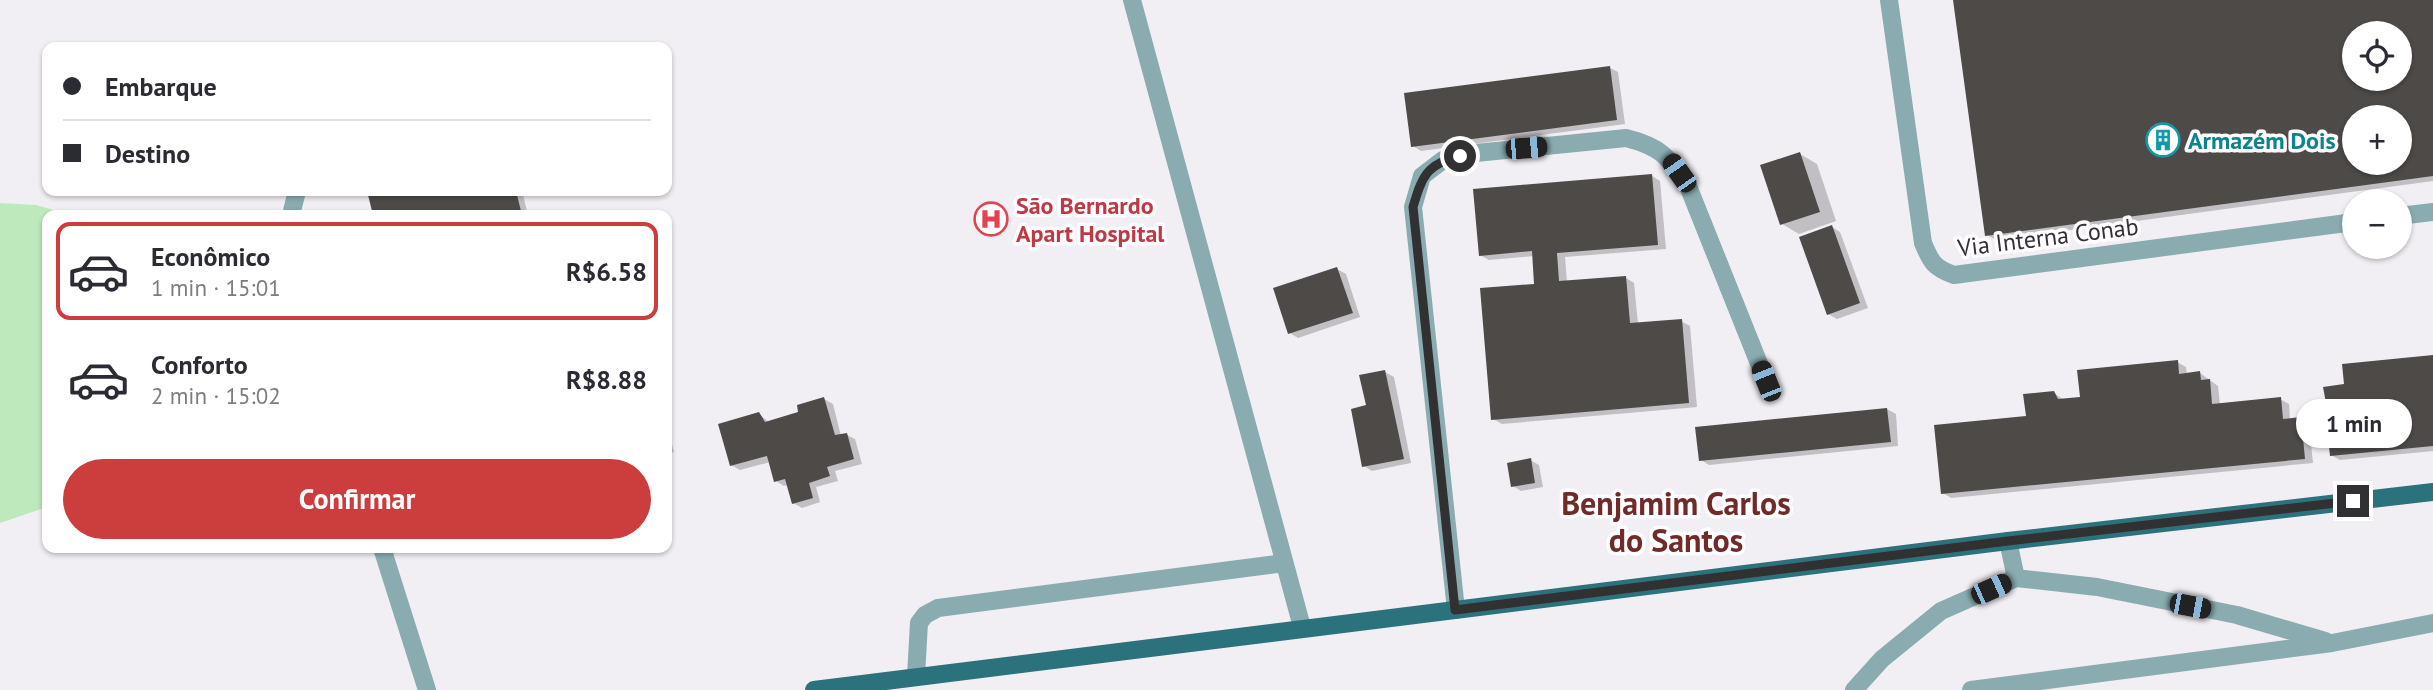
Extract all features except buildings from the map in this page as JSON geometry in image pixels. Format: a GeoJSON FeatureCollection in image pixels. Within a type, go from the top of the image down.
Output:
{"type":"FeatureCollection","features":[{"type":"Feature","properties":{"kind":"main road"},"geometry":{"type":"LineString","coordinates":[[814,690],[1302,627],[2433,492]]}},
{"type":"Feature","properties":{"kind":"street"},"geometry":{"type":"LineString","coordinates":[[1132,0],[1302,627]]}},
{"type":"Feature","properties":{"kind":"street","name":"Via Interna Conab"},"geometry":{"type":"LineString","coordinates":[[1889,0],[1923,243],[1929,258],[1938,269],[1954,275],[2342,224]]}},
{"type":"Feature","properties":{"kind":"street"},"geometry":{"type":"LineString","coordinates":[[1455,610],[1413,207],[1422,177],[1443,160],[1476,153],[1626,138],[1649,144],[1670,159],[1688,186],[1766,381]]}},
{"type":"Feature","properties":{"kind":"street"},"geometry":{"type":"LineString","coordinates":[[2412,214],[2433,212]]}},
{"type":"Feature","properties":{"kind":"street"},"geometry":{"type":"LineString","coordinates":[[2008,541],[2016,578]]}},
{"type":"Feature","properties":{"kind":"street"},"geometry":{"type":"LineString","coordinates":[[384,553],[427,690]]}},
{"type":"Feature","properties":{"kind":"street"},"geometry":{"type":"LineString","coordinates":[[916,676],[919,624],[925,615],[938,608],[1284,563]]}},
{"type":"Feature","properties":{"kind":"street"},"geometry":{"type":"LineString","coordinates":[[1854,690],[1882,659],[1941,611],[2016,578],[2097,587],[2237,615],[2332,643]]}},
{"type":"Feature","properties":{"kind":"street"},"geometry":{"type":"LineString","coordinates":[[1971,690],[2332,643],[2433,622]]}},
{"type":"Feature","properties":{"kind":"green space"},"geometry":{"type":"Polygon","coordinates":[[[0,203],[36,205],[54,210],[42,210],[42,509],[0,523],[0,203]]]}},
{"type":"Feature","properties":{"kind":"place","name":"Armazém Dois"},"geometry":{"type":"Point","coordinates":[2163,140]}},
{"type":"Feature","properties":{"kind":"place","name":"São Bernardo Apart Hospital"},"geometry":{"type":"Point","coordinates":[991,219]}},
{"type":"Feature","properties":{"kind":"district","name":"Benjamim Carlos do Santos"},"geometry":{"type":"Point","coordinates":[1676,522]}},
{"type":"Feature","properties":{"kind":"route"},"geometry":{"type":"LineString","coordinates":[[1460,156],[1443,160],[1422,177],[1413,207],[1455,610],[2353,501]]}}]}
